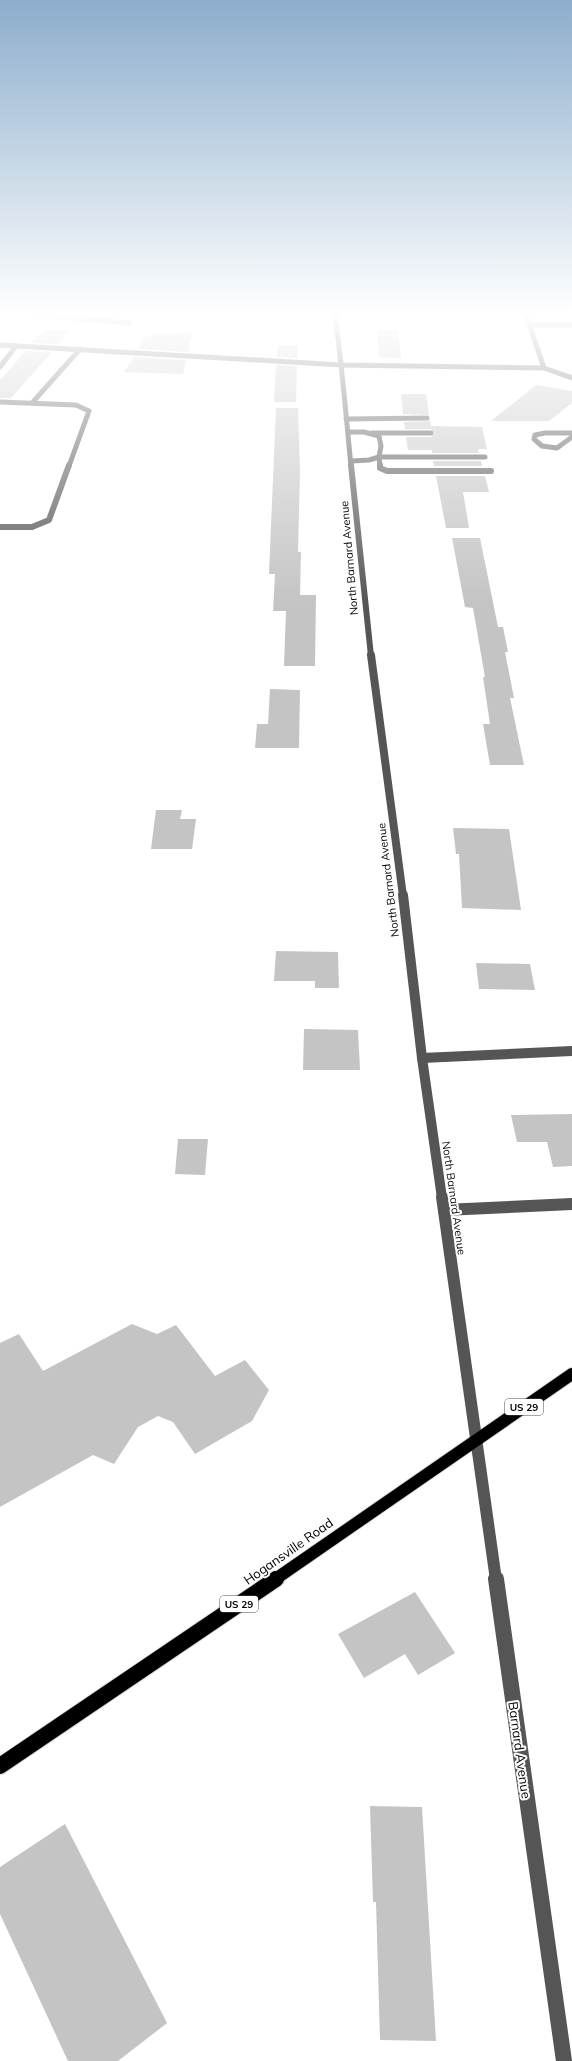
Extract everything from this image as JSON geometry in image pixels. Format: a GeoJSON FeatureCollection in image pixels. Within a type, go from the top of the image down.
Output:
{"type":"FeatureCollection","features":[{"type":"Feature","properties":{"kind":"main road","name":"Hogansville Road"},"geometry":{"type":"LineString","coordinates":[[0,1766],[150,1666],[572,1374]]}},
{"type":"Feature","properties":{"kind":"street"},"geometry":{"type":"LineString","coordinates":[[0,526],[32,527],[49,520],[89,411]]}},
{"type":"Feature","properties":{"kind":"street","name":"North Barnard Avenue"},"geometry":{"type":"LineString","coordinates":[[345,411],[349,432],[368,626],[401,877],[422,1058],[477,1440]]}},
{"type":"Feature","properties":{"kind":"street"},"geometry":{"type":"LineString","coordinates":[[346,419],[426,418]]}},
{"type":"Feature","properties":{"kind":"street"},"geometry":{"type":"LineString","coordinates":[[349,432],[431,433]]}},
{"type":"Feature","properties":{"kind":"street"},"geometry":{"type":"LineString","coordinates":[[372,433],[379,436],[381,446],[379,457],[380,468],[387,471],[491,471]]}},
{"type":"Feature","properties":{"kind":"street"},"geometry":{"type":"LineString","coordinates":[[572,433],[545,433],[535,435],[534,440],[542,446],[557,448],[572,437]]}},
{"type":"Feature","properties":{"kind":"street"},"geometry":{"type":"LineString","coordinates":[[352,461],[379,457],[485,457]]}},
{"type":"Feature","properties":{"kind":"street"},"geometry":{"type":"LineString","coordinates":[[422,1058],[572,1051]]}},
{"type":"Feature","properties":{"kind":"street"},"geometry":{"type":"LineString","coordinates":[[444,1210],[572,1204]]}},
{"type":"Feature","properties":{"kind":"street","name":"Barnard Avenue"},"geometry":{"type":"LineString","coordinates":[[477,1440],[564,2061]]}},
{"type":"Feature","properties":{"kind":"building"},"geometry":{"type":"Polygon","coordinates":[[[276,411],[298,411],[300,471],[298,552],[301,552],[300,595],[316,595],[315,666],[284,666],[286,611],[273,611],[275,574],[269,574],[276,411]]]}},
{"type":"Feature","properties":{"kind":"building"},"geometry":{"type":"Polygon","coordinates":[[[403,411],[428,411],[429,415],[403,414],[403,411]]]}},
{"type":"Feature","properties":{"kind":"building"},"geometry":{"type":"Polygon","coordinates":[[[503,411],[562,411],[549,421],[491,421],[503,411]]]}},
{"type":"Feature","properties":{"kind":"building"},"geometry":{"type":"Polygon","coordinates":[[[430,421],[431,426],[482,427],[487,449],[478,449],[479,453],[432,453],[432,450],[408,450],[406,437],[431,437],[435,433],[431,429],[405,429],[404,422],[430,421]]]}},
{"type":"Feature","properties":{"kind":"building"},"geometry":{"type":"Polygon","coordinates":[[[433,461],[481,461],[482,466],[434,466],[433,461]]]}},
{"type":"Feature","properties":{"kind":"building"},"geometry":{"type":"Polygon","coordinates":[[[436,476],[485,476],[489,492],[463,492],[469,528],[446,528],[436,476]]]}},
{"type":"Feature","properties":{"kind":"building"},"geometry":{"type":"Polygon","coordinates":[[[452,538],[480,538],[498,627],[503,627],[508,652],[505,652],[514,698],[510,698],[524,765],[490,765],[483,724],[490,724],[483,677],[485,677],[473,608],[465,607],[452,538]]]}},
{"type":"Feature","properties":{"kind":"building"},"geometry":{"type":"Polygon","coordinates":[[[270,689],[300,690],[299,748],[255,748],[257,724],[268,724],[270,689]]]}},
{"type":"Feature","properties":{"kind":"building"},"geometry":{"type":"Polygon","coordinates":[[[156,810],[182,810],[180,819],[196,819],[192,849],[151,849],[156,810]]]}},
{"type":"Feature","properties":{"kind":"building"},"geometry":{"type":"Polygon","coordinates":[[[453,828],[509,829],[521,910],[462,908],[459,854],[456,854],[453,828]]]}},
{"type":"Feature","properties":{"kind":"building"},"geometry":{"type":"Polygon","coordinates":[[[276,951],[338,952],[339,988],[315,988],[315,981],[274,981],[276,951]]]}},
{"type":"Feature","properties":{"kind":"building"},"geometry":{"type":"Polygon","coordinates":[[[476,963],[530,964],[535,990],[479,989],[476,963]]]}},
{"type":"Feature","properties":{"kind":"building"},"geometry":{"type":"Polygon","coordinates":[[[304,1029],[358,1030],[360,1070],[303,1070],[304,1029]]]}},
{"type":"Feature","properties":{"kind":"building"},"geometry":{"type":"Polygon","coordinates":[[[572,1114],[572,1166],[553,1167],[547,1142],[517,1142],[511,1115],[572,1114]]]}},
{"type":"Feature","properties":{"kind":"building"},"geometry":{"type":"Polygon","coordinates":[[[178,1139],[208,1139],[205,1175],[175,1174],[178,1139]]]}},
{"type":"Feature","properties":{"kind":"building"},"geometry":{"type":"Polygon","coordinates":[[[132,1324],[157,1334],[176,1325],[215,1376],[245,1360],[269,1390],[252,1421],[195,1454],[173,1422],[158,1416],[138,1427],[114,1464],[93,1455],[0,1507],[0,1343],[19,1334],[43,1371],[132,1324]]]}},
{"type":"Feature","properties":{"kind":"building"},"geometry":{"type":"Polygon","coordinates":[[[415,1592],[455,1653],[418,1675],[405,1654],[364,1678],[338,1634],[415,1592]]]}},
{"type":"Feature","properties":{"kind":"building"},"geometry":{"type":"Polygon","coordinates":[[[370,1806],[422,1807],[436,2041],[380,2040],[376,1902],[373,1902],[370,1806]]]}},
{"type":"Feature","properties":{"kind":"building"},"geometry":{"type":"Polygon","coordinates":[[[65,1824],[167,2023],[118,2061],[68,2061],[0,1914],[0,1867],[65,1824]]]}}]}
